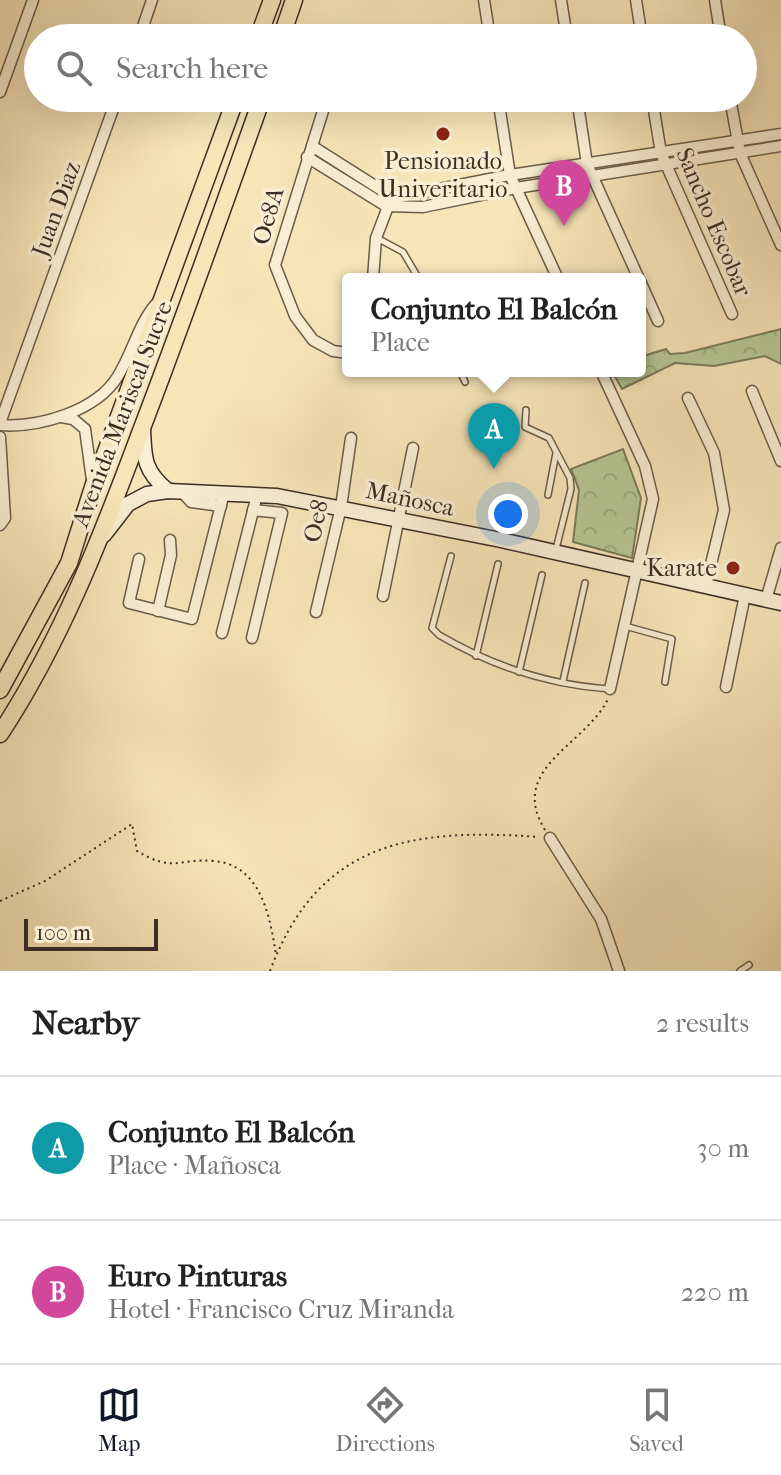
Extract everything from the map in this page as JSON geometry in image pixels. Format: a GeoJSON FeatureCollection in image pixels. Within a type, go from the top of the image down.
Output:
{"type":"FeatureCollection","features":[{"type":"Feature","properties":{"kind":"main road"},"geometry":{"type":"LineString","coordinates":[[263,24],[272,0]]}},
{"type":"Feature","properties":{"kind":"main road"},"geometry":{"type":"LineString","coordinates":[[286,24],[294,0]]}},
{"type":"Feature","properties":{"kind":"main road","name":"Avenida Mariscal Sucre"},"geometry":{"type":"LineString","coordinates":[[0,690],[69,563],[93,487],[231,112]]}},
{"type":"Feature","properties":{"kind":"main road","name":"Avenida Mariscal Sucre"},"geometry":{"type":"LineString","coordinates":[[0,734],[22,701],[99,542],[257,112]]}},
{"type":"Feature","properties":{"kind":"street"},"geometry":{"type":"LineString","coordinates":[[24,24],[33,0]]}},
{"type":"Feature","properties":{"kind":"street"},"geometry":{"type":"LineString","coordinates":[[144,24],[152,0]]}},
{"type":"Feature","properties":{"kind":"street"},"geometry":{"type":"LineString","coordinates":[[484,0],[488,24]]}},
{"type":"Feature","properties":{"kind":"street"},"geometry":{"type":"LineString","coordinates":[[561,0],[565,24]]}},
{"type":"Feature","properties":{"kind":"street"},"geometry":{"type":"LineString","coordinates":[[636,0],[640,24]]}},
{"type":"Feature","properties":{"kind":"street"},"geometry":{"type":"LineString","coordinates":[[715,0],[719,24]]}},
{"type":"Feature","properties":{"kind":"street"},"geometry":{"type":"LineString","coordinates":[[0,92],[24,25]]}},
{"type":"Feature","properties":{"kind":"street","name":"Juan Diaz"},"geometry":{"type":"LineString","coordinates":[[0,424],[112,112]]}},
{"type":"Feature","properties":{"kind":"street","name":"Oe8A"},"geometry":{"type":"LineString","coordinates":[[323,112],[275,265],[295,316],[313,340],[342,352]]}},
{"type":"Feature","properties":{"kind":"street"},"geometry":{"type":"LineString","coordinates":[[500,112],[510,175],[555,273]]}},
{"type":"Feature","properties":{"kind":"street"},"geometry":{"type":"LineString","coordinates":[[579,112],[587,164],[637,273]]}},
{"type":"Feature","properties":{"kind":"street","name":"Sancho Escobar"},"geometry":{"type":"LineString","coordinates":[[654,112],[666,166],[732,314]]}},
{"type":"Feature","properties":{"kind":"street"},"geometry":{"type":"LineString","coordinates":[[732,112],[740,153],[781,245]]}},
{"type":"Feature","properties":{"kind":"street"},"geometry":{"type":"LineString","coordinates":[[312,146],[390,202],[510,175],[781,134]]}},
{"type":"Feature","properties":{"kind":"street"},"geometry":{"type":"LineString","coordinates":[[307,157],[390,202],[423,207],[516,188],[781,146]]}},
{"type":"Feature","properties":{"kind":"street"},"geometry":{"type":"LineString","coordinates":[[373,273],[376,238],[390,202]]}},
{"type":"Feature","properties":{"kind":"street"},"geometry":{"type":"LineString","coordinates":[[646,294],[658,321]]}},
{"type":"Feature","properties":{"kind":"street"},"geometry":{"type":"LineString","coordinates":[[0,424],[17,426],[59,416],[93,401],[118,376],[148,313],[163,296]]}},
{"type":"Feature","properties":{"kind":"street"},"geometry":{"type":"LineString","coordinates":[[604,377],[645,466],[653,499],[610,689]]}},
{"type":"Feature","properties":{"kind":"street"},"geometry":{"type":"LineString","coordinates":[[752,391],[781,461]]}},
{"type":"Feature","properties":{"kind":"street"},"geometry":{"type":"LineString","coordinates":[[688,398],[714,453],[724,510],[706,585]]}},
{"type":"Feature","properties":{"kind":"street"},"geometry":{"type":"LineString","coordinates":[[59,416],[73,419],[85,429],[93,487]]}},
{"type":"Feature","properties":{"kind":"street"},"geometry":{"type":"LineString","coordinates":[[143,426],[144,457],[152,477],[175,491]]}},
{"type":"Feature","properties":{"kind":"street"},"geometry":{"type":"LineString","coordinates":[[0,437],[5,518],[0,525]]}},
{"type":"Feature","properties":{"kind":"street","name":"Oe8"},"geometry":{"type":"LineString","coordinates":[[316,612],[341,507],[351,438]]}},
{"type":"Feature","properties":{"kind":"street"},"geometry":{"type":"LineString","coordinates":[[383,596],[413,448]]}},
{"type":"Feature","properties":{"kind":"street","name":"Mañosca"},"geometry":{"type":"LineString","coordinates":[[99,542],[128,504],[147,494],[175,491],[223,500],[341,507],[781,603]]}},
{"type":"Feature","properties":{"kind":"street"},"geometry":{"type":"LineString","coordinates":[[139,559],[129,603],[194,618],[223,500]]}},
{"type":"Feature","properties":{"kind":"street"},"geometry":{"type":"LineString","coordinates":[[222,633],[255,502],[282,513],[252,638]]}},
{"type":"Feature","properties":{"kind":"street"},"geometry":{"type":"LineString","coordinates":[[158,611],[171,555],[170,540]]}},
{"type":"Feature","properties":{"kind":"street"},"geometry":{"type":"LineString","coordinates":[[766,600],[781,548]]}},
{"type":"Feature","properties":{"kind":"street"},"geometry":{"type":"LineString","coordinates":[[726,687],[745,595]]}},
{"type":"Feature","properties":{"kind":"street"},"geometry":{"type":"LineString","coordinates":[[550,838],[601,919],[619,971]]}},
{"type":"Feature","properties":{"kind":"lane"},"geometry":{"type":"LineString","coordinates":[[376,238],[403,252],[415,273]]}},
{"type":"Feature","properties":{"kind":"lane"},"geometry":{"type":"LineString","coordinates":[[463,377],[465,382]]}},
{"type":"Feature","properties":{"kind":"lane"},"geometry":{"type":"LineString","coordinates":[[526,410],[525,427],[549,438],[570,478],[571,489],[555,552]]}},
{"type":"Feature","properties":{"kind":"lane"},"geometry":{"type":"LineString","coordinates":[[548,495],[556,451]]}},
{"type":"Feature","properties":{"kind":"lane"},"geometry":{"type":"LineString","coordinates":[[451,556],[432,628],[476,657],[519,672],[610,689]]}},
{"type":"Feature","properties":{"kind":"lane"},"geometry":{"type":"LineString","coordinates":[[476,657],[498,564]]}},
{"type":"Feature","properties":{"kind":"lane"},"geometry":{"type":"LineString","coordinates":[[519,672],[542,575]]}},
{"type":"Feature","properties":{"kind":"lane"},"geometry":{"type":"LineString","coordinates":[[563,681],[585,583]]}},
{"type":"Feature","properties":{"kind":"lane"},"geometry":{"type":"LineString","coordinates":[[624,625],[672,639],[665,682]]}},
{"type":"Feature","properties":{"kind":"lane"},"geometry":{"type":"LineString","coordinates":[[740,971],[749,965]]}},
{"type":"Feature","properties":{"kind":"path"},"geometry":{"type":"LineString","coordinates":[[270,971],[310,897],[333,873],[359,858],[402,844],[451,836],[550,838],[532,804],[536,783],[603,707],[610,689]]}},
{"type":"Feature","properties":{"kind":"path"},"geometry":{"type":"LineString","coordinates":[[0,901],[45,881],[132,824],[137,851],[159,864],[212,861],[242,870],[257,884],[276,955]]}},
{"type":"Feature","properties":{"kind":"green space"},"geometry":{"type":"Polygon","coordinates":[[[781,329],[781,364],[765,356],[714,366],[675,363],[622,389],[615,377],[646,377],[646,355],[666,349],[670,354],[781,329]]]}},
{"type":"Feature","properties":{"kind":"green space"},"geometry":{"type":"Polygon","coordinates":[[[623,449],[641,498],[632,558],[573,542],[579,490],[571,469],[623,449]]]}},
{"type":"Feature","properties":{"kind":"place","name":"Pensionado Univeritario"},"geometry":{"type":"Point","coordinates":[443,134]}},
{"type":"Feature","properties":{"kind":"place","name":"Euro Pinturas"},"geometry":{"type":"Point","coordinates":[564,226]}},
{"type":"Feature","properties":{"kind":"place","name":"Conjunto El Balcón"},"geometry":{"type":"Point","coordinates":[494,469]}},
{"type":"Feature","properties":{"kind":"place","name":"Karate"},"geometry":{"type":"Point","coordinates":[733,568]}}]}
